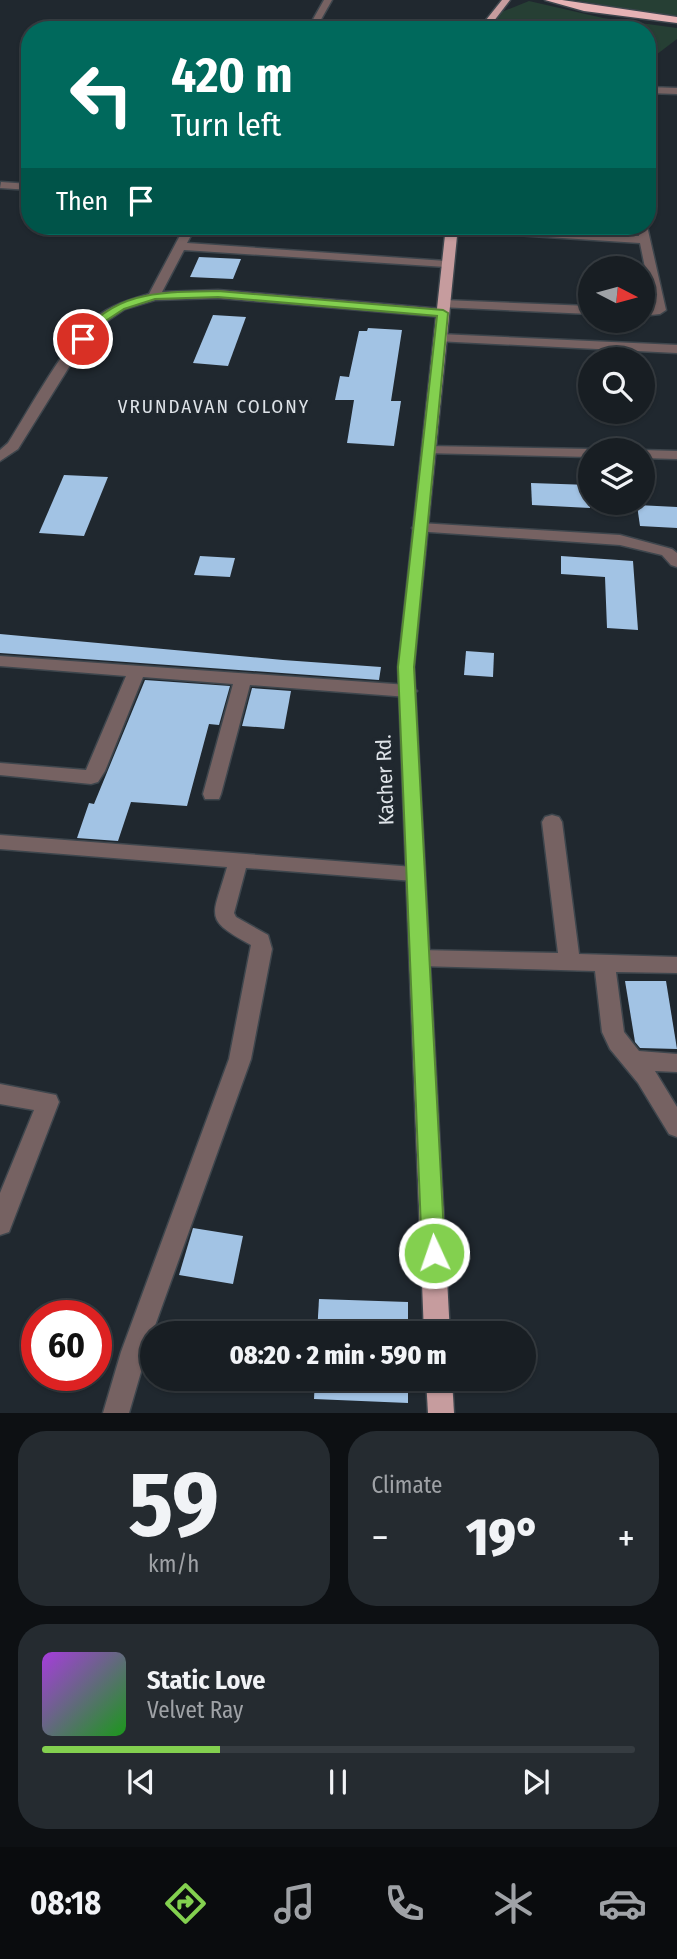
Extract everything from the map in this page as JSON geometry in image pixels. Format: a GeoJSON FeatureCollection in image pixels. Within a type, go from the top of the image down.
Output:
{"type":"FeatureCollection","features":[{"type":"Feature","properties":{"kind":"highway"},"geometry":{"type":"LineString","coordinates":[[550,0],[584,8],[677,20]]}},
{"type":"Feature","properties":{"kind":"main road"},"geometry":{"type":"LineString","coordinates":[[489,21],[506,0]]}},
{"type":"Feature","properties":{"kind":"main road","name":"Kacher Rd."},"geometry":{"type":"LineString","coordinates":[[436,1321],[406,667],[451,235]]}},
{"type":"Feature","properties":{"kind":"main road"},"geometry":{"type":"LineString","coordinates":[[440,1391],[441,1413]]}},
{"type":"Feature","properties":{"kind":"street"},"geometry":{"type":"LineString","coordinates":[[317,21],[328,0]]}},
{"type":"Feature","properties":{"kind":"street"},"geometry":{"type":"LineString","coordinates":[[656,90],[677,91]]}},
{"type":"Feature","properties":{"kind":"street"},"geometry":{"type":"LineString","coordinates":[[1,185],[21,186]]}},
{"type":"Feature","properties":{"kind":"street"},"geometry":{"type":"LineString","coordinates":[[154,296],[186,235]]}},
{"type":"Feature","properties":{"kind":"street"},"geometry":{"type":"LineString","coordinates":[[571,235],[645,240]]}},
{"type":"Feature","properties":{"kind":"street"},"geometry":{"type":"LineString","coordinates":[[644,235],[648,256]]}},
{"type":"Feature","properties":{"kind":"street"},"geometry":{"type":"LineString","coordinates":[[180,246],[446,264]]}},
{"type":"Feature","properties":{"kind":"street"},"geometry":{"type":"LineString","coordinates":[[655,287],[660,310],[655,311]]}},
{"type":"Feature","properties":{"kind":"street"},"geometry":{"type":"LineString","coordinates":[[0,457],[13,446],[69,356],[97,322],[121,306],[154,296],[218,294],[443,308],[578,310]]}},
{"type":"Feature","properties":{"kind":"street"},"geometry":{"type":"LineString","coordinates":[[440,338],[677,349]]}},
{"type":"Feature","properties":{"kind":"street"},"geometry":{"type":"LineString","coordinates":[[428,450],[578,453]]}},
{"type":"Feature","properties":{"kind":"street"},"geometry":{"type":"LineString","coordinates":[[655,454],[677,455]]}},
{"type":"Feature","properties":{"kind":"street"},"geometry":{"type":"LineString","coordinates":[[421,528],[620,540],[667,552],[677,562]]}},
{"type":"Feature","properties":{"kind":"street"},"geometry":{"type":"LineString","coordinates":[[0,662],[408,691]]}},
{"type":"Feature","properties":{"kind":"street"},"geometry":{"type":"LineString","coordinates":[[0,769],[91,776],[96,771],[137,671]]}},
{"type":"Feature","properties":{"kind":"street"},"geometry":{"type":"LineString","coordinates":[[212,794],[243,679]]}},
{"type":"Feature","properties":{"kind":"street"},"geometry":{"type":"LineString","coordinates":[[552,822],[570,962]]}},
{"type":"Feature","properties":{"kind":"street"},"geometry":{"type":"LineString","coordinates":[[0,842],[414,874]]}},
{"type":"Feature","properties":{"kind":"street"},"geometry":{"type":"LineString","coordinates":[[116,1413],[134,1352],[240,1059],[262,949],[261,940],[227,922],[224,913],[237,862]]}},
{"type":"Feature","properties":{"kind":"street"},"geometry":{"type":"LineString","coordinates":[[420,958],[677,965]]}},
{"type":"Feature","properties":{"kind":"street"},"geometry":{"type":"LineString","coordinates":[[604,963],[610,1024],[618,1042],[677,1127]]}},
{"type":"Feature","properties":{"kind":"street"},"geometry":{"type":"LineString","coordinates":[[633,1060],[677,1063]]}},
{"type":"Feature","properties":{"kind":"street"},"geometry":{"type":"LineString","coordinates":[[0,1094],[48,1102],[0,1224]]}},
{"type":"Feature","properties":{"kind":"green space"},"geometry":{"type":"Polygon","coordinates":[[[575,0],[677,0],[677,18],[575,0]]]}},
{"type":"Feature","properties":{"kind":"green space"},"geometry":{"type":"Polygon","coordinates":[[[529,1],[625,21],[494,21],[499,13],[529,1]]]}},
{"type":"Feature","properties":{"kind":"green space"},"geometry":{"type":"Polygon","coordinates":[[[656,25],[677,28],[677,39],[656,55],[656,25]]]}},
{"type":"Feature","properties":{"kind":"building"},"geometry":{"type":"Polygon","coordinates":[[[199,257],[241,259],[233,279],[190,277],[199,257]]]}},
{"type":"Feature","properties":{"kind":"building"},"geometry":{"type":"Polygon","coordinates":[[[213,315],[246,317],[228,366],[193,363],[213,315]]]}},
{"type":"Feature","properties":{"kind":"building"},"geometry":{"type":"Polygon","coordinates":[[[368,328],[402,330],[391,401],[401,401],[394,446],[347,443],[354,400],[335,400],[340,376],[349,377],[359,331],[367,331],[368,328]]]}},
{"type":"Feature","properties":{"kind":"building"},"geometry":{"type":"Polygon","coordinates":[[[64,475],[108,477],[84,536],[39,533],[64,475]]]}},
{"type":"Feature","properties":{"kind":"building"},"geometry":{"type":"Polygon","coordinates":[[[531,483],[578,485],[578,507],[532,505],[531,483]]]}},
{"type":"Feature","properties":{"kind":"building"},"geometry":{"type":"Polygon","coordinates":[[[655,506],[677,507],[677,528],[640,526],[638,515],[655,515],[655,506]]]}},
{"type":"Feature","properties":{"kind":"building"},"geometry":{"type":"Polygon","coordinates":[[[200,556],[235,558],[230,577],[194,575],[200,556]]]}},
{"type":"Feature","properties":{"kind":"building"},"geometry":{"type":"Polygon","coordinates":[[[561,556],[633,561],[638,630],[607,628],[605,577],[561,574],[561,556]]]}},
{"type":"Feature","properties":{"kind":"building"},"geometry":{"type":"Polygon","coordinates":[[[0,634],[381,667],[379,680],[0,653],[0,634]]]}},
{"type":"Feature","properties":{"kind":"building"},"geometry":{"type":"Polygon","coordinates":[[[466,651],[494,653],[493,677],[464,675],[466,651]]]}},
{"type":"Feature","properties":{"kind":"building"},"geometry":{"type":"Polygon","coordinates":[[[145,680],[230,686],[219,725],[209,724],[187,806],[131,802],[118,841],[77,838],[89,803],[94,804],[145,680]]]}},
{"type":"Feature","properties":{"kind":"building"},"geometry":{"type":"Polygon","coordinates":[[[252,688],[291,691],[284,729],[242,726],[252,688]]]}},
{"type":"Feature","properties":{"kind":"building"},"geometry":{"type":"Polygon","coordinates":[[[625,981],[666,981],[677,1049],[640,1048],[635,1042],[625,981]]]}},
{"type":"Feature","properties":{"kind":"building"},"geometry":{"type":"Polygon","coordinates":[[[193,1228],[243,1236],[233,1284],[179,1275],[193,1228]]]}},
{"type":"Feature","properties":{"kind":"building"},"geometry":{"type":"Polygon","coordinates":[[[319,1299],[408,1302],[408,1321],[318,1321],[319,1299]]]}},
{"type":"Feature","properties":{"kind":"building"},"geometry":{"type":"Polygon","coordinates":[[[314,1391],[408,1391],[408,1403],[314,1399],[314,1391]]]}},
{"type":"Feature","properties":{"kind":"district","name":"VRUNDAVAN COLONY"},"geometry":{"type":"Point","coordinates":[214,406]}},
{"type":"Feature","properties":{"kind":"route"},"geometry":{"type":"LineString","coordinates":[[83,339],[97,322],[121,306],[154,296],[218,294],[443,313],[406,667],[434,1253]]}}]}
